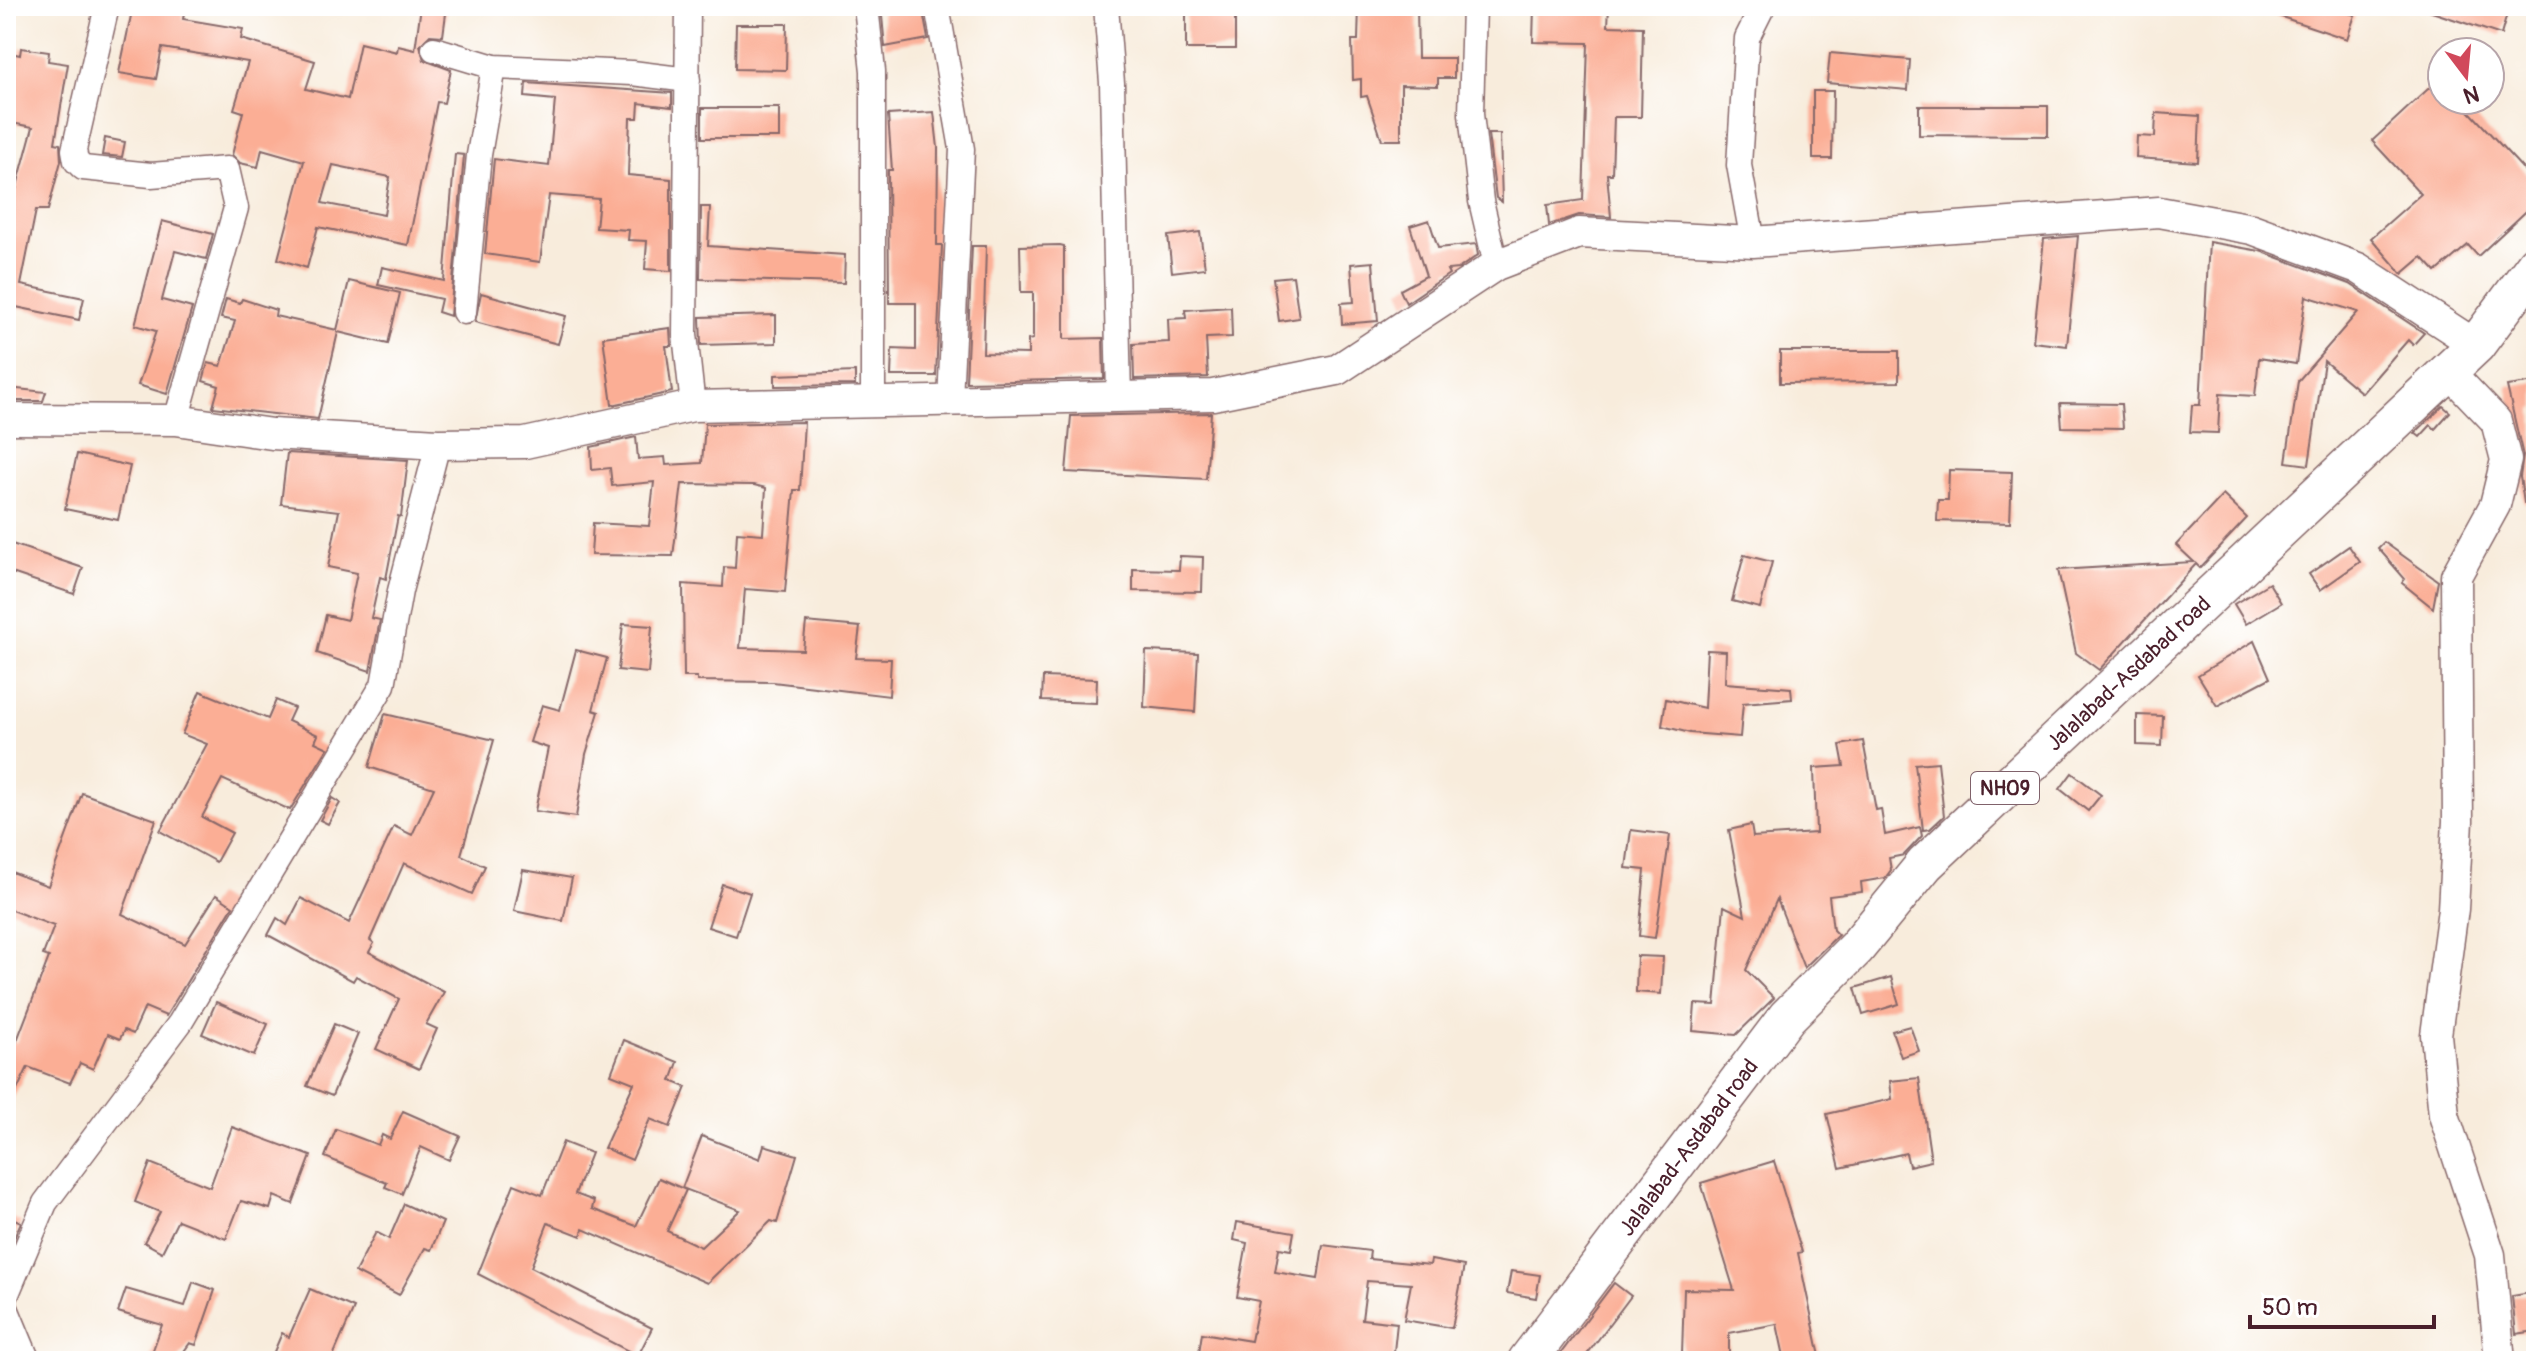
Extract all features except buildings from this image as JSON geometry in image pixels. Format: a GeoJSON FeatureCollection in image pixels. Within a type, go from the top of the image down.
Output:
{"type":"FeatureCollection","features":[{"type":"Feature","properties":{"kind":"main road","name":"Jalalabad-Asdabad road"},"geometry":{"type":"LineString","coordinates":[[1527,1361],[1787,1017],[1856,948],[1925,864],[2449,372],[2476,345],[2536,264]]}},
{"type":"Feature","properties":{"kind":"street"},"geometry":{"type":"LineString","coordinates":[[107,6],[74,150],[76,161],[83,168],[151,175],[227,169],[236,208],[176,420]]}},
{"type":"Feature","properties":{"kind":"street"},"geometry":{"type":"LineString","coordinates":[[688,6],[685,334],[693,406]]}},
{"type":"Feature","properties":{"kind":"street"},"geometry":{"type":"LineString","coordinates":[[866,6],[873,71],[873,402]]}},
{"type":"Feature","properties":{"kind":"street"},"geometry":{"type":"LineString","coordinates":[[937,6],[962,149],[950,400]]}},
{"type":"Feature","properties":{"kind":"street"},"geometry":{"type":"LineString","coordinates":[[1106,6],[1112,83],[1119,397]]}},
{"type":"Feature","properties":{"kind":"street"},"geometry":{"type":"LineString","coordinates":[[1474,6],[1471,114],[1481,201],[1496,265]]}},
{"type":"Feature","properties":{"kind":"street"},"geometry":{"type":"LineString","coordinates":[[1753,242],[1739,165],[1747,38],[1763,6]]}},
{"type":"Feature","properties":{"kind":"street"},"geometry":{"type":"LineString","coordinates":[[434,49],[494,67],[632,73],[688,80]]}},
{"type":"Feature","properties":{"kind":"street"},"geometry":{"type":"LineString","coordinates":[[464,312],[479,155],[494,67]]}},
{"type":"Feature","properties":{"kind":"street"},"geometry":{"type":"LineString","coordinates":[[6,419],[176,420],[272,434],[438,444],[525,443],[693,406],[1213,395],[1337,370],[1496,265],[1579,233],[1753,242],[2159,212],[2252,229],[2358,268],[2476,345]]}},
{"type":"Feature","properties":{"kind":"street"},"geometry":{"type":"LineString","coordinates":[[2449,372],[2496,421],[2506,460],[2495,505],[2456,576],[2458,821],[2453,909],[2436,1035],[2444,1115],[2490,1255],[2500,1361]]}},
{"type":"Feature","properties":{"kind":"street"},"geometry":{"type":"LineString","coordinates":[[6,1296],[45,1203],[180,1023],[383,685],[400,591],[438,444]]}},
{"type":"Feature","properties":{"kind":"street"},"geometry":{"type":"LineString","coordinates":[[6,1308],[28,1361]]}}]}
